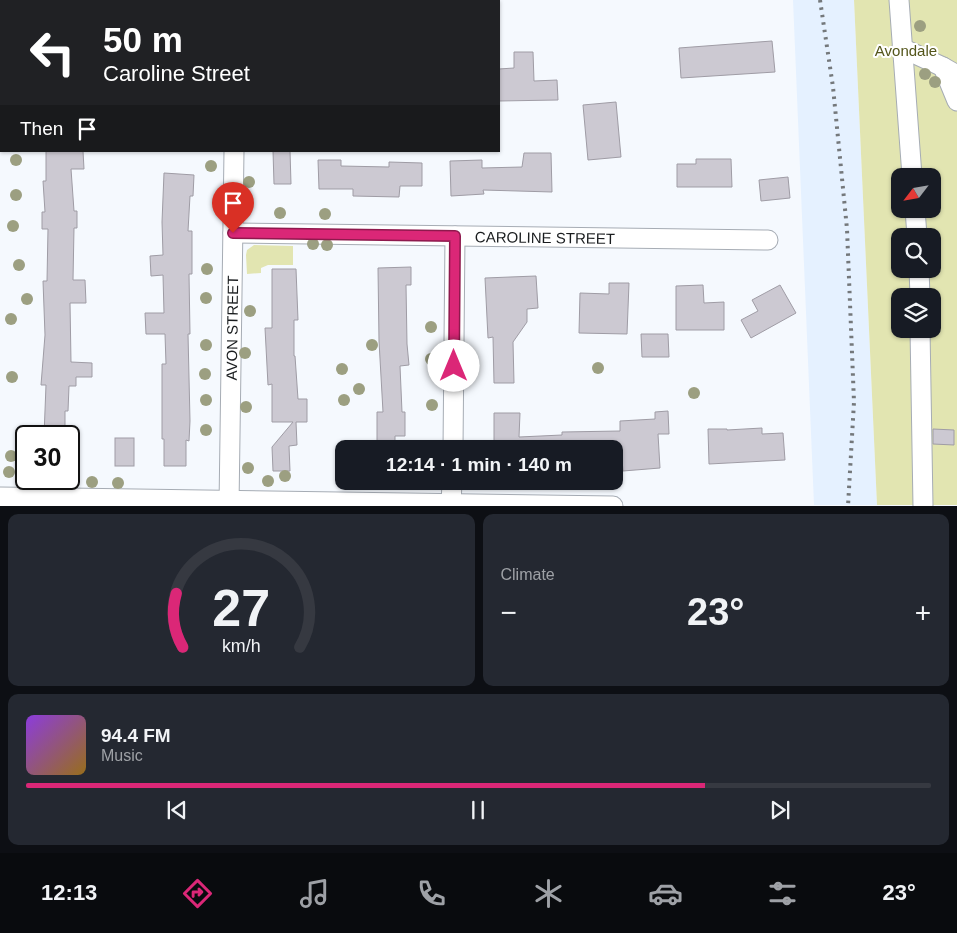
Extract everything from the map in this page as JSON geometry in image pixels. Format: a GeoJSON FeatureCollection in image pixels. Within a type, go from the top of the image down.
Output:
{"type":"FeatureCollection","features":[{"type":"Feature","properties":{"kind":"street"},"geometry":{"type":"LineString","coordinates":[[899,0],[911,168]]}},
{"type":"Feature","properties":{"kind":"street"},"geometry":{"type":"LineString","coordinates":[[902,48],[950,71],[957,101]]}},
{"type":"Feature","properties":{"kind":"street","name":"AVON STREET"},"geometry":{"type":"LineString","coordinates":[[229,504],[234,152]]}},
{"type":"Feature","properties":{"kind":"street","name":"CAROLINE STREET"},"geometry":{"type":"LineString","coordinates":[[233,233],[768,240]]}},
{"type":"Feature","properties":{"kind":"street"},"geometry":{"type":"LineString","coordinates":[[453,440],[455,236]]}},
{"type":"Feature","properties":{"kind":"street"},"geometry":{"type":"LineString","coordinates":[[920,338],[923,506]]}},
{"type":"Feature","properties":{"kind":"street"},"geometry":{"type":"LineString","coordinates":[[452,490],[452,505]]}},
{"type":"Feature","properties":{"kind":"street"},"geometry":{"type":"LineString","coordinates":[[0,497],[229,504],[613,506]]}},
{"type":"Feature","properties":{"kind":"shaded area"},"geometry":{"type":"Polygon","coordinates":[[[793,0],[854,0],[877,505],[814,505],[793,0]]]}},
{"type":"Feature","properties":{"kind":"green space","name":"Avondale"},"geometry":{"type":"Polygon","coordinates":[[[854,0],[957,0],[957,505],[877,505],[854,0]]]}},
{"type":"Feature","properties":{"kind":"green space"},"geometry":{"type":"Polygon","coordinates":[[[254,245],[293,246],[293,265],[268,265],[261,268],[261,273],[247,274],[247,250],[254,245]]]}},
{"type":"Feature","properties":{"kind":"building"},"geometry":{"type":"Polygon","coordinates":[[[772,41],[775,72],[681,78],[679,48],[772,41]]]}},
{"type":"Feature","properties":{"kind":"building"},"geometry":{"type":"Polygon","coordinates":[[[514,52],[533,52],[534,81],[557,80],[558,100],[500,101],[500,69],[514,68],[514,52]]]}},
{"type":"Feature","properties":{"kind":"building"},"geometry":{"type":"Polygon","coordinates":[[[616,102],[621,157],[588,160],[583,105],[616,102]]]}},
{"type":"Feature","properties":{"kind":"building"},"geometry":{"type":"Polygon","coordinates":[[[46,152],[83,152],[84,169],[71,169],[74,211],[77,211],[77,228],[74,228],[73,280],[85,280],[86,303],[70,303],[71,362],[92,363],[92,377],[76,377],[76,386],[69,386],[68,411],[65,411],[65,425],[44,425],[46,385],[41,385],[45,335],[43,281],[47,281],[48,229],[42,229],[42,212],[45,212],[43,181],[46,181],[46,152]]]}},
{"type":"Feature","properties":{"kind":"building"},"geometry":{"type":"Polygon","coordinates":[[[273,152],[290,152],[291,184],[274,184],[273,152]]]}},
{"type":"Feature","properties":{"kind":"building"},"geometry":{"type":"Polygon","coordinates":[[[524,153],[551,153],[552,192],[483,190],[484,194],[451,196],[450,161],[482,160],[482,168],[522,167],[524,153]]]}},
{"type":"Feature","properties":{"kind":"building"},"geometry":{"type":"Polygon","coordinates":[[[696,159],[731,159],[732,187],[677,187],[677,164],[696,164],[696,159]]]}},
{"type":"Feature","properties":{"kind":"building"},"geometry":{"type":"Polygon","coordinates":[[[318,160],[341,160],[341,166],[389,167],[389,162],[422,163],[422,186],[400,186],[399,197],[353,196],[353,189],[319,189],[318,160]]]}},
{"type":"Feature","properties":{"kind":"building"},"geometry":{"type":"Polygon","coordinates":[[[164,173],[194,175],[193,196],[190,196],[188,231],[192,231],[192,274],[189,274],[190,421],[189,441],[186,440],[186,466],[164,466],[162,364],[166,364],[165,334],[146,334],[145,313],[164,313],[163,275],[151,276],[150,256],[163,255],[164,173]]]}},
{"type":"Feature","properties":{"kind":"building"},"geometry":{"type":"Polygon","coordinates":[[[788,177],[790,198],[761,201],[759,180],[788,177]]]}},
{"type":"Feature","properties":{"kind":"building"},"geometry":{"type":"Polygon","coordinates":[[[411,267],[411,285],[406,285],[409,365],[400,366],[402,412],[405,412],[405,436],[395,436],[395,440],[377,440],[377,412],[383,412],[379,341],[378,268],[411,267]]]}},
{"type":"Feature","properties":{"kind":"building"},"geometry":{"type":"Polygon","coordinates":[[[272,269],[296,269],[298,320],[294,320],[294,356],[298,399],[307,399],[307,422],[296,422],[297,445],[289,446],[290,471],[273,471],[272,447],[293,422],[272,422],[272,384],[268,385],[265,328],[272,328],[272,269]]]}},
{"type":"Feature","properties":{"kind":"building"},"geometry":{"type":"Polygon","coordinates":[[[536,276],[538,308],[527,309],[527,322],[513,342],[514,383],[494,383],[493,337],[488,338],[485,278],[536,276]]]}},
{"type":"Feature","properties":{"kind":"building"},"geometry":{"type":"Polygon","coordinates":[[[609,283],[629,283],[627,334],[579,333],[580,293],[609,294],[609,283]]]}},
{"type":"Feature","properties":{"kind":"building"},"geometry":{"type":"Polygon","coordinates":[[[703,285],[704,303],[724,302],[724,330],[676,330],[676,286],[703,285]]]}},
{"type":"Feature","properties":{"kind":"building"},"geometry":{"type":"Polygon","coordinates":[[[780,285],[796,313],[751,338],[741,320],[758,311],[752,300],[780,285]]]}},
{"type":"Feature","properties":{"kind":"building"},"geometry":{"type":"Polygon","coordinates":[[[641,334],[668,334],[669,357],[642,357],[641,334]]]}},
{"type":"Feature","properties":{"kind":"building"},"geometry":{"type":"Polygon","coordinates":[[[668,411],[669,434],[658,434],[660,468],[623,471],[623,440],[494,440],[494,413],[520,413],[519,437],[562,435],[562,432],[620,431],[620,421],[655,419],[655,412],[668,411]]]}},
{"type":"Feature","properties":{"kind":"building"},"geometry":{"type":"Polygon","coordinates":[[[762,428],[762,434],[783,433],[785,460],[709,464],[708,429],[762,428]]]}},
{"type":"Feature","properties":{"kind":"building"},"geometry":{"type":"Polygon","coordinates":[[[933,429],[954,430],[954,445],[933,444],[933,429]]]}},
{"type":"Feature","properties":{"kind":"building"},"geometry":{"type":"Polygon","coordinates":[[[115,438],[134,438],[134,466],[115,466],[115,438]]]}},
{"type":"Feature","properties":{"kind":"railway"},"geometry":{"type":"LineString","coordinates":[[820,0],[833,87],[847,229],[854,402],[848,506]]}},
{"type":"Feature","properties":{"kind":"route"},"geometry":{"type":"LineString","coordinates":[[233,233],[455,236],[454,366]]}}]}
